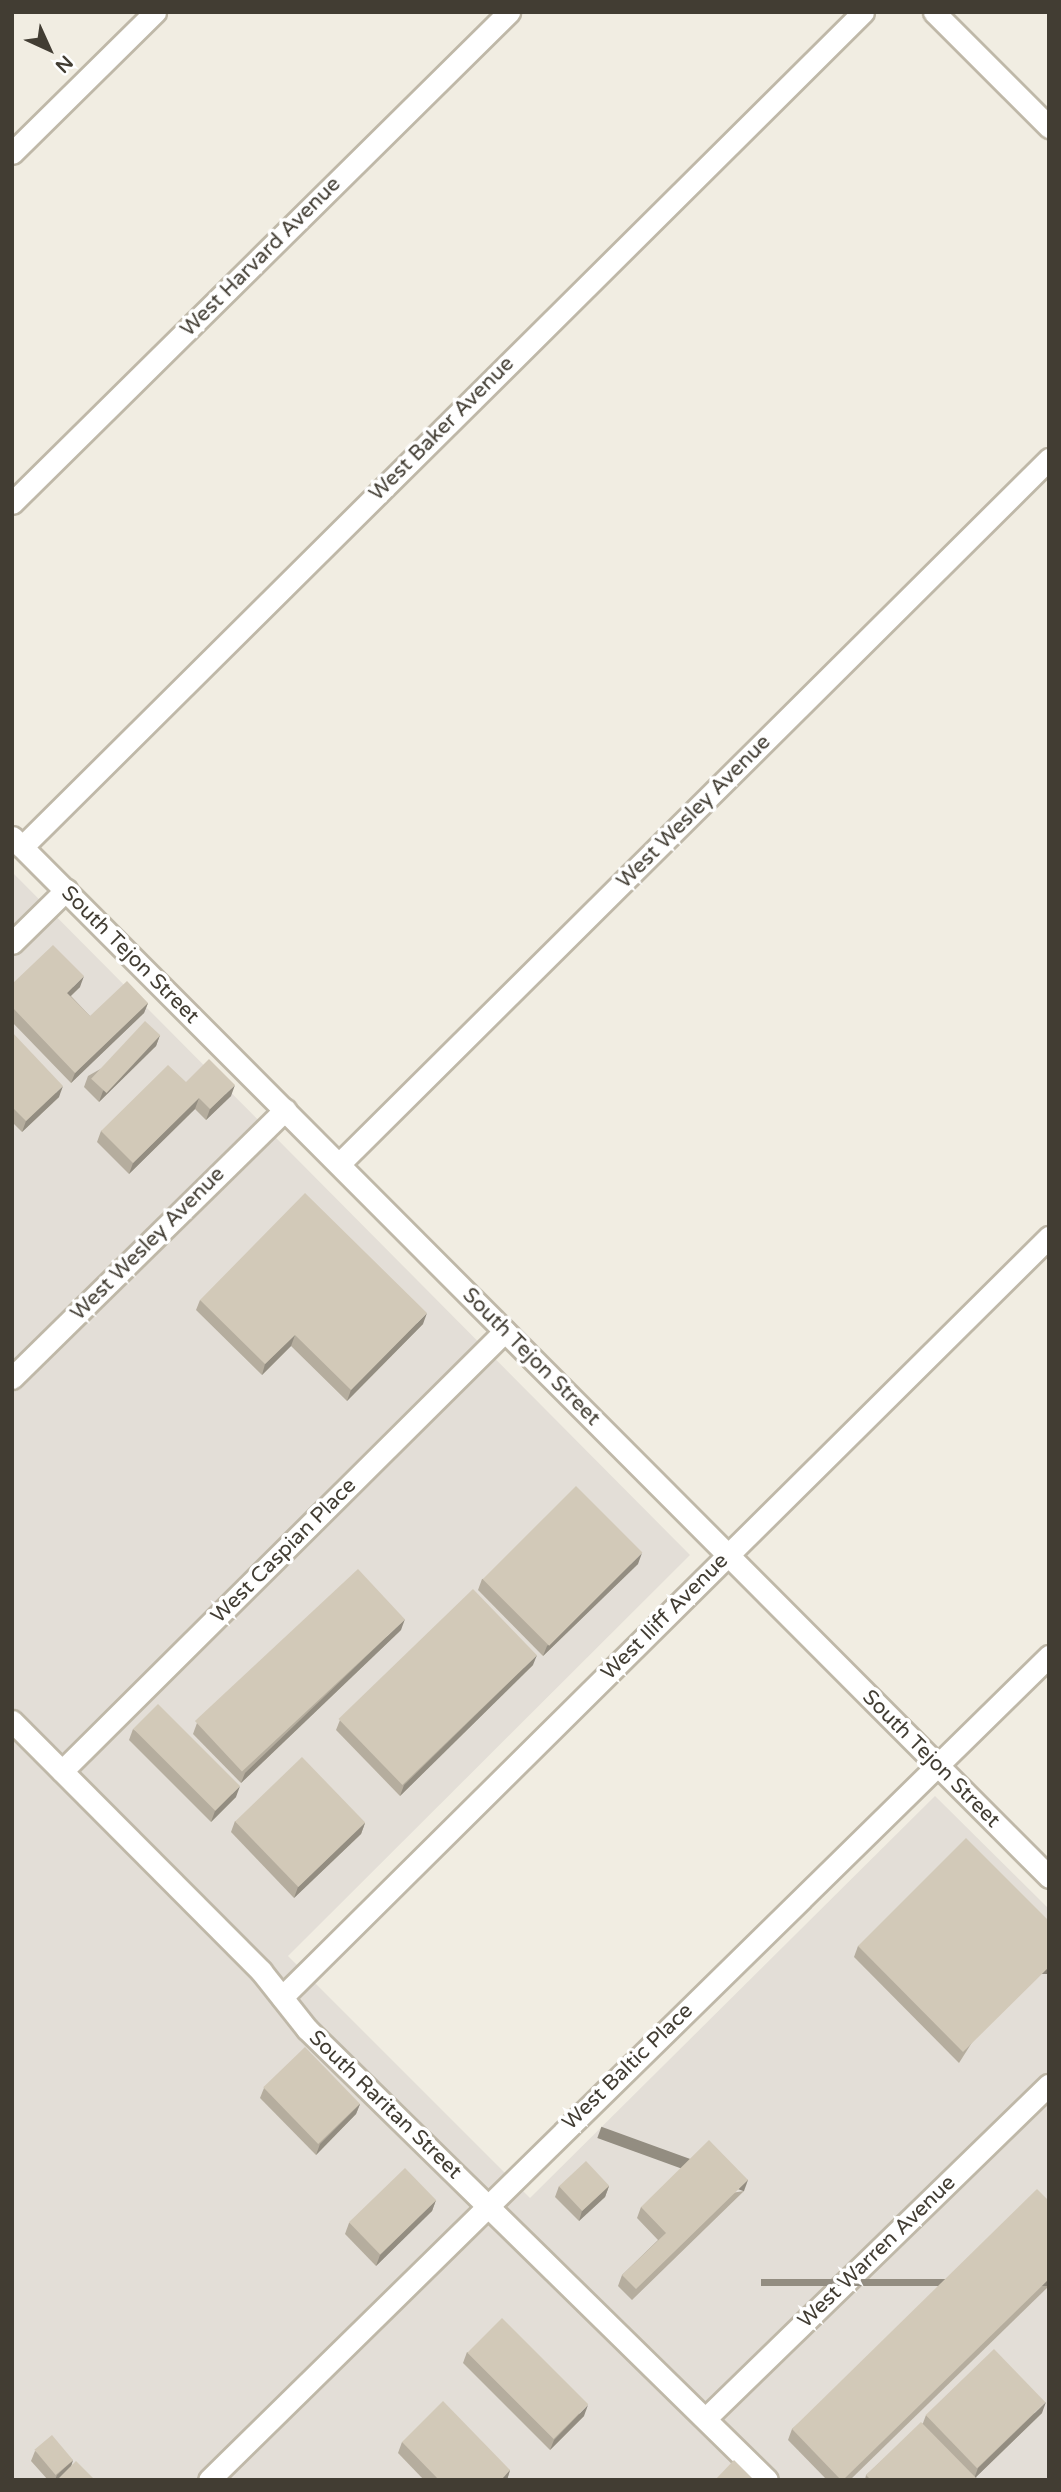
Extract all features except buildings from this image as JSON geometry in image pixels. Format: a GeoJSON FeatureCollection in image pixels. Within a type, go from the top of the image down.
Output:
{"type":"FeatureCollection","features":[{"type":"Feature","properties":{"kind":"street"},"geometry":{"type":"LineString","coordinates":[[12,153],[155,12]]}},
{"type":"Feature","properties":{"kind":"street","name":"West Harvard Avenue"},"geometry":{"type":"LineString","coordinates":[[12,503],[509,12]]}},
{"type":"Feature","properties":{"kind":"street","name":"West Baker Avenue"},"geometry":{"type":"LineString","coordinates":[[17,842],[863,12]]}},
{"type":"Feature","properties":{"kind":"street"},"geometry":{"type":"LineString","coordinates":[[934,12],[1049,127]]}},
{"type":"Feature","properties":{"kind":"street","name":"West Wesley Avenue"},"geometry":{"type":"LineString","coordinates":[[338,1164],[1049,459]]}},
{"type":"Feature","properties":{"kind":"street","name":"South Tejon Street"},"geometry":{"type":"LineString","coordinates":[[17,842],[1049,1877]]}},
{"type":"Feature","properties":{"kind":"street"},"geometry":{"type":"LineString","coordinates":[[12,943],[66,890]]}},
{"type":"Feature","properties":{"kind":"street","name":"West Wesley Avenue"},"geometry":{"type":"LineString","coordinates":[[12,1378],[285,1110]]}},
{"type":"Feature","properties":{"kind":"street","name":"West Iliff Avenue"},"geometry":{"type":"LineString","coordinates":[[282,1997],[1049,1237]]}},
{"type":"Feature","properties":{"kind":"street","name":"West Caspian Place"},"geometry":{"type":"LineString","coordinates":[[62,1771],[505,1331]]}},
{"type":"Feature","properties":{"kind":"street","name":"West Baltic Place"},"geometry":{"type":"LineString","coordinates":[[209,2480],[1049,1656]]}},
{"type":"Feature","properties":{"kind":"street","name":"South Raritan Street"},"geometry":{"type":"LineString","coordinates":[[12,1721],[487,2205],[767,2480]]}},
{"type":"Feature","properties":{"kind":"street","name":"West Warren Avenue"},"geometry":{"type":"LineString","coordinates":[[706,2418],[1049,2085]]}},
{"type":"Feature","properties":{"kind":"shaded area"},"geometry":{"type":"Polygon","coordinates":[[[12,872],[690,1555],[288,1956],[530,2198],[935,1796],[1049,1909],[1049,2480],[12,2480],[12,872]]]}}]}
